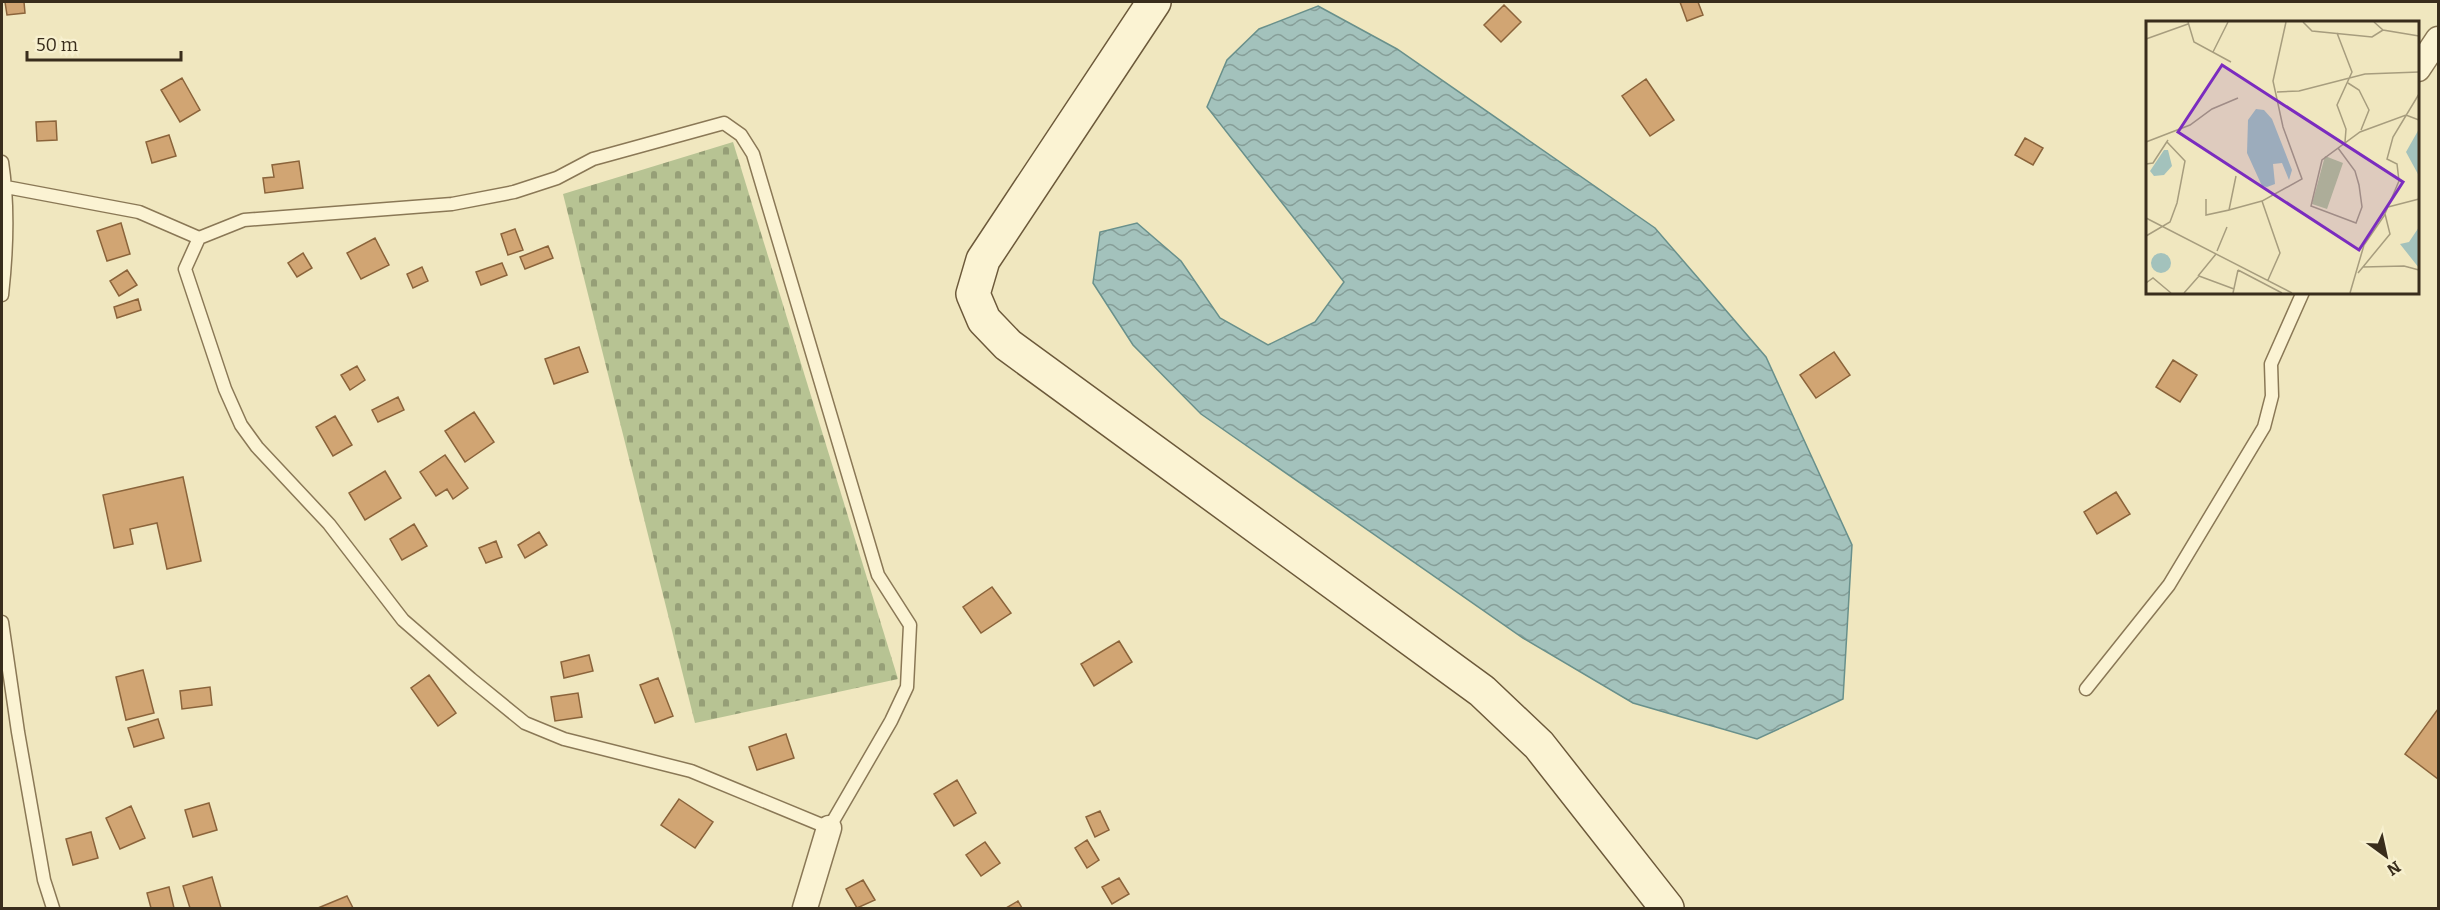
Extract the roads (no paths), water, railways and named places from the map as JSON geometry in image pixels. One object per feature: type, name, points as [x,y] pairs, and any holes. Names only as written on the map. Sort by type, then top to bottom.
[{"type":"street","points":[[1154,2],[983,260],[973,294],[984,320],[1008,345],[1482,691],[1539,745],[1667,909]]},
{"type":"street","points":[[2419,68],[2439,39]]},
{"type":"street","points":[[805,909],[829,828]]},
{"type":"lane","points":[[724,123],[741,135],[753,154],[878,575],[910,625],[907,687],[891,721],[829,828],[691,771],[564,739],[525,723],[403,620],[329,524],[256,447],[242,425],[225,389],[184,269],[199,238],[244,220],[452,204],[514,192],[557,178],[593,159],[724,123]]},
{"type":"lane","points":[[2,162],[6,187],[6,260],[2,294]]},
{"type":"lane","points":[[6,187],[139,212],[199,238]]},
{"type":"lane","points":[[2086,689],[2169,585],[2264,427],[2272,396],[2271,364],[2301,294]]},
{"type":"lane","points":[[2,622],[42,869],[53,909]]},
{"type":"water","points":[[1318,6],[1397,49],[1655,228],[1766,357],[1852,545],[1843,699],[1757,739],[1633,703],[1523,638],[1201,414],[1133,345],[1093,283],[1100,232],[1137,223],[1181,261],[1220,318],[1268,345],[1315,322],[1344,282],[1207,107],[1227,60],[1259,29]]}]
